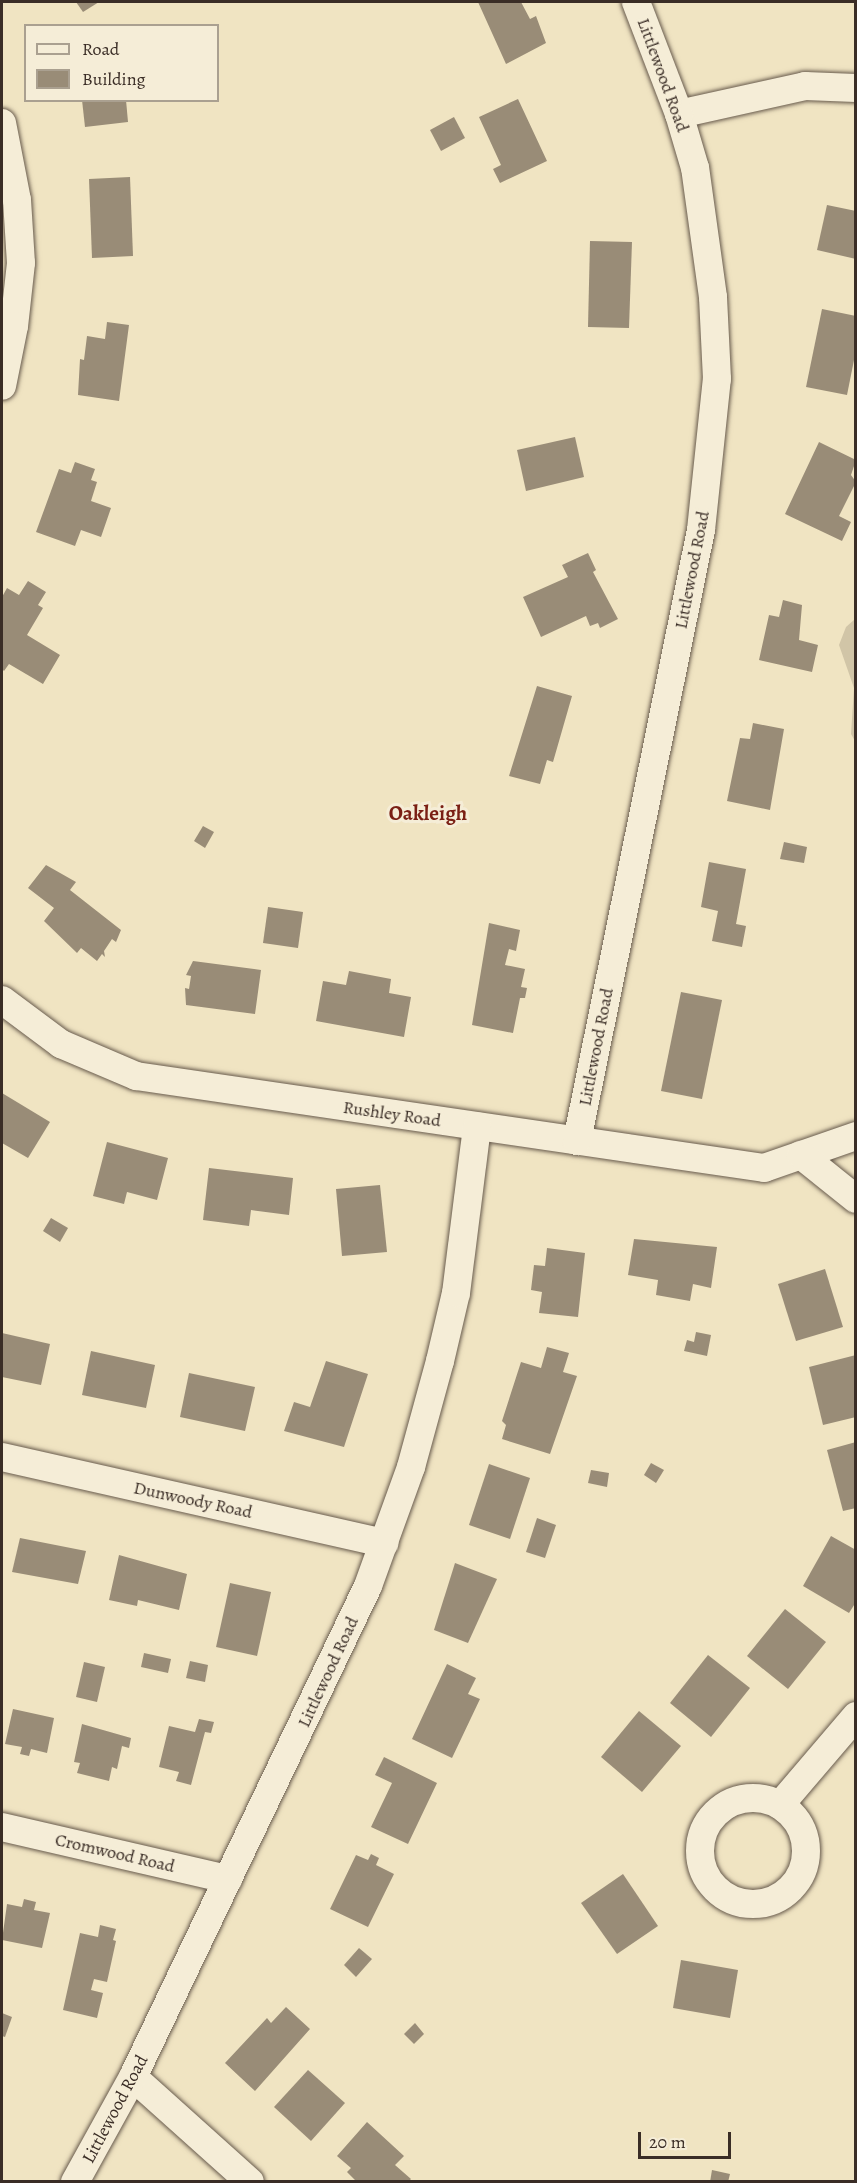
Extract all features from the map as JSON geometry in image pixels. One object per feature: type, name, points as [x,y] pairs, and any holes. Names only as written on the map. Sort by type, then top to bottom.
[{"type":"street","name":"Littlewood Road","points":[[577,1141],[701,530],[712,452],[717,379],[713,297],[694,168],[679,114],[636,2]]},
{"type":"street","points":[[679,114],[805,86],[855,88]]},
{"type":"street","points":[[2,123],[17,200],[21,263],[14,326],[2,386]]},
{"type":"street","name":"Rushley Road","points":[[2,1000],[61,1044],[136,1076],[764,1168],[855,1136]]},
{"type":"street","name":"Littlewood Road","points":[[75,2181],[133,2077],[363,1597],[384,1543],[411,1467],[456,1293],[477,1126]]},
{"type":"street","points":[[801,1155],[855,1199]]},
{"type":"street","name":"Dunwoody Road","points":[[2,1457],[384,1543]]},
{"type":"street","points":[[780,1805],[855,1716]]},
{"type":"street","name":"Cromwood Road","points":[[2,1827],[228,1879]]},
{"type":"street","points":[[133,2077],[250,2181]]},
{"type":"shaded area","points":[[855,619],[855,741],[851,734],[854,688],[839,645],[846,627]]},
{"type":"building","points":[[76,2],[99,2],[83,12]]},
{"type":"building","points":[[478,2],[521,2],[530,19],[536,16],[546,43],[506,64]]},
{"type":"building","points":[[518,99],[547,161],[500,183],[493,169],[501,165],[479,117]]},
{"type":"building","points":[[82,102],[126,102],[128,122],[85,127]]},
{"type":"building","points":[[454,117],[465,138],[441,151],[430,130]]},
{"type":"building","points":[[130,177],[133,256],[92,258],[89,179]]},
{"type":"building","points":[[827,205],[856,211],[856,259],[817,250]]},
{"type":"building","points":[[590,241],[632,242],[629,328],[588,327]]},
{"type":"building","points":[[822,309],[856,316],[856,350],[847,395],[806,387]]},
{"type":"building","points":[[107,322],[129,325],[119,401],[78,395],[80,359],[84,360],[87,336],[105,339]]},
{"type":"building","points":[[575,437],[584,477],[526,491],[517,450]]},
{"type":"building","points":[[819,442],[856,460],[851,475],[856,482],[839,516],[851,522],[842,541],[785,514]]},
{"type":"building","points":[[75,462],[95,469],[91,480],[97,482],[91,501],[111,508],[101,537],[81,530],[75,546],[36,532],[59,469],[71,473]]},
{"type":"building","points":[[588,553],[596,570],[593,572],[618,619],[600,628],[598,623],[590,626],[586,616],[541,637],[523,597],[568,577],[562,565]]},
{"type":"building","points":[[28,581],[46,592],[38,605],[43,608],[27,635],[60,655],[43,684],[9,664],[4,671],[2,669],[2,597],[7,588],[19,595]]},
{"type":"building","points":[[783,600],[802,605],[799,640],[818,645],[812,672],[759,660],[769,615],[779,617]]},
{"type":"building","points":[[537,686],[572,696],[553,762],[547,760],[540,784],[509,776]]},
{"type":"building","points":[[753,723],[784,729],[770,810],[727,801],[740,738],[750,739]]},
{"type":"building","points":[[203,826],[214,832],[205,848],[194,841]]},
{"type":"building","points":[[784,842],[807,847],[804,863],[780,859]]},
{"type":"building","points":[[709,862],[746,869],[736,924],[746,926],[742,947],[712,941],[718,911],[701,907]]},
{"type":"building","points":[[46,865],[76,882],[70,890],[121,930],[116,942],[112,939],[104,951],[105,957],[102,954],[97,961],[81,948],[77,953],[44,921],[54,908],[28,888]]},
{"type":"building","points":[[268,907],[303,912],[298,948],[263,943]]},
{"type":"building","points":[[489,923],[520,930],[516,951],[509,949],[505,965],[525,969],[521,987],[527,988],[525,998],[520,998],[513,1033],[472,1025]]},
{"type":"building","points":[[193,961],[261,970],[255,1014],[186,1005],[185,988],[189,989],[191,976],[186,975]]},
{"type":"building","points":[[349,971],[391,979],[389,993],[411,997],[404,1037],[316,1021],[323,981],[346,985]]},
{"type":"building","points":[[681,992],[722,1000],[702,1099],[661,1091]]},
{"type":"building","points":[[2,1093],[50,1122],[28,1158],[2,1143]]},
{"type":"building","points":[[107,1142],[168,1158],[157,1200],[127,1192],[124,1204],[93,1196]]},
{"type":"building","points":[[209,1168],[293,1178],[289,1215],[251,1210],[249,1226],[203,1220]]},
{"type":"building","points":[[380,1185],[387,1252],[342,1256],[336,1189]]},
{"type":"building","points":[[51,1218],[68,1228],[60,1242],[43,1231]]},
{"type":"building","points":[[634,1239],[717,1247],[711,1288],[693,1284],[690,1301],[656,1295],[658,1280],[628,1275]]},
{"type":"building","points":[[547,1248],[585,1253],[578,1317],[539,1313],[542,1292],[531,1290],[534,1265],[545,1266]]},
{"type":"building","points":[[825,1269],[843,1327],[796,1341],[778,1284]]},
{"type":"building","points":[[696,1332],[711,1335],[707,1356],[684,1351],[687,1340],[694,1342]]},
{"type":"building","points":[[2,1333],[50,1344],[41,1385],[2,1377]]},
{"type":"building","points":[[547,1347],[569,1353],[563,1372],[577,1376],[550,1454],[502,1439],[506,1425],[502,1421],[521,1362],[541,1368]]},
{"type":"building","points":[[91,1351],[155,1365],[146,1408],[82,1395]]},
{"type":"building","points":[[856,1355],[856,1417],[823,1425],[809,1367]]},
{"type":"building","points":[[326,1361],[368,1374],[344,1447],[284,1431],[294,1402],[310,1407]]},
{"type":"building","points":[[189,1373],[255,1387],[245,1431],[180,1417]]},
{"type":"building","points":[[856,1442],[856,1508],[843,1511],[827,1450]]},
{"type":"building","points":[[651,1463],[664,1470],[656,1483],[644,1475]]},
{"type":"building","points":[[489,1464],[530,1478],[510,1539],[469,1525]]},
{"type":"building","points":[[591,1470],[609,1473],[607,1487],[588,1483]]},
{"type":"building","points":[[537,1518],[556,1525],[545,1558],[526,1552]]},
{"type":"building","points":[[831,1536],[856,1550],[856,1602],[849,1613],[803,1586]]},
{"type":"building","points":[[20,1538],[86,1551],[78,1584],[12,1572]]},
{"type":"building","points":[[119,1555],[187,1574],[179,1610],[138,1600],[137,1606],[109,1600]]},
{"type":"building","points":[[455,1563],[497,1579],[468,1643],[434,1630]]},
{"type":"building","points":[[230,1583],[271,1592],[257,1656],[216,1647]]},
{"type":"building","points":[[785,1609],[826,1642],[788,1689],[747,1656]]},
{"type":"building","points":[[144,1653],[171,1659],[168,1673],[141,1667]]},
{"type":"building","points":[[708,1655],[750,1688],[711,1737],[670,1703]]},
{"type":"building","points":[[190,1661],[208,1665],[205,1682],[186,1678]]},
{"type":"building","points":[[84,1662],[105,1667],[97,1702],[76,1697]]},
{"type":"building","points":[[447,1664],[476,1678],[468,1694],[480,1699],[452,1758],[412,1739]]},
{"type":"building","points":[[13,1709],[54,1718],[47,1753],[31,1749],[29,1756],[20,1754],[22,1747],[5,1744]]},
{"type":"building","points":[[639,1711],[681,1746],[642,1792],[601,1757]]},
{"type":"building","points":[[199,1719],[214,1722],[211,1733],[205,1732],[191,1785],[176,1781],[179,1772],[159,1767],[169,1726],[195,1732]]},
{"type":"building","points":[[82,1724],[131,1738],[129,1748],[122,1746],[117,1769],[112,1767],[109,1781],[77,1773],[80,1763],[74,1762]]},
{"type":"building","points":[[384,1757],[437,1783],[408,1844],[371,1827],[392,1783],[375,1775]]},
{"type":"building","points":[[371,1854],[379,1858],[376,1865],[394,1874],[368,1927],[330,1909],[356,1855],[368,1860]]},
{"type":"building","points":[[623,1874],[658,1926],[617,1954],[581,1903]]},
{"type":"building","points":[[24,1899],[36,1902],[34,1910],[50,1913],[42,1948],[2,1940],[7,1904],[22,1907]]},
{"type":"building","points":[[100,1925],[116,1929],[113,1940],[116,1941],[107,1982],[94,1979],[91,1990],[103,1993],[97,2018],[63,2010],[80,1933],[98,1937]]},
{"type":"building","points":[[359,1948],[372,1959],[356,1977],[344,1965]]},
{"type":"building","points":[[681,1960],[738,1970],[730,2018],[673,2008]]},
{"type":"building","points":[[286,2007],[310,2029],[255,2091],[225,2063],[267,2018],[271,2023]]},
{"type":"building","points":[[2,2013],[12,2017],[5,2037],[2,2036]]},
{"type":"building","points":[[415,2023],[424,2034],[414,2044],[404,2034]]},
{"type":"building","points":[[308,2070],[345,2103],[311,2141],[274,2107]]},
{"type":"building","points":[[367,2122],[404,2156],[395,2165],[411,2179],[408,2182],[357,2182],[347,2172],[351,2168],[337,2156]]},
{"type":"building","points":[[712,2170],[730,2174],[728,2182],[710,2182]]},
{"type":"district","name":"Oakleigh","points":[[428,813]]}]
